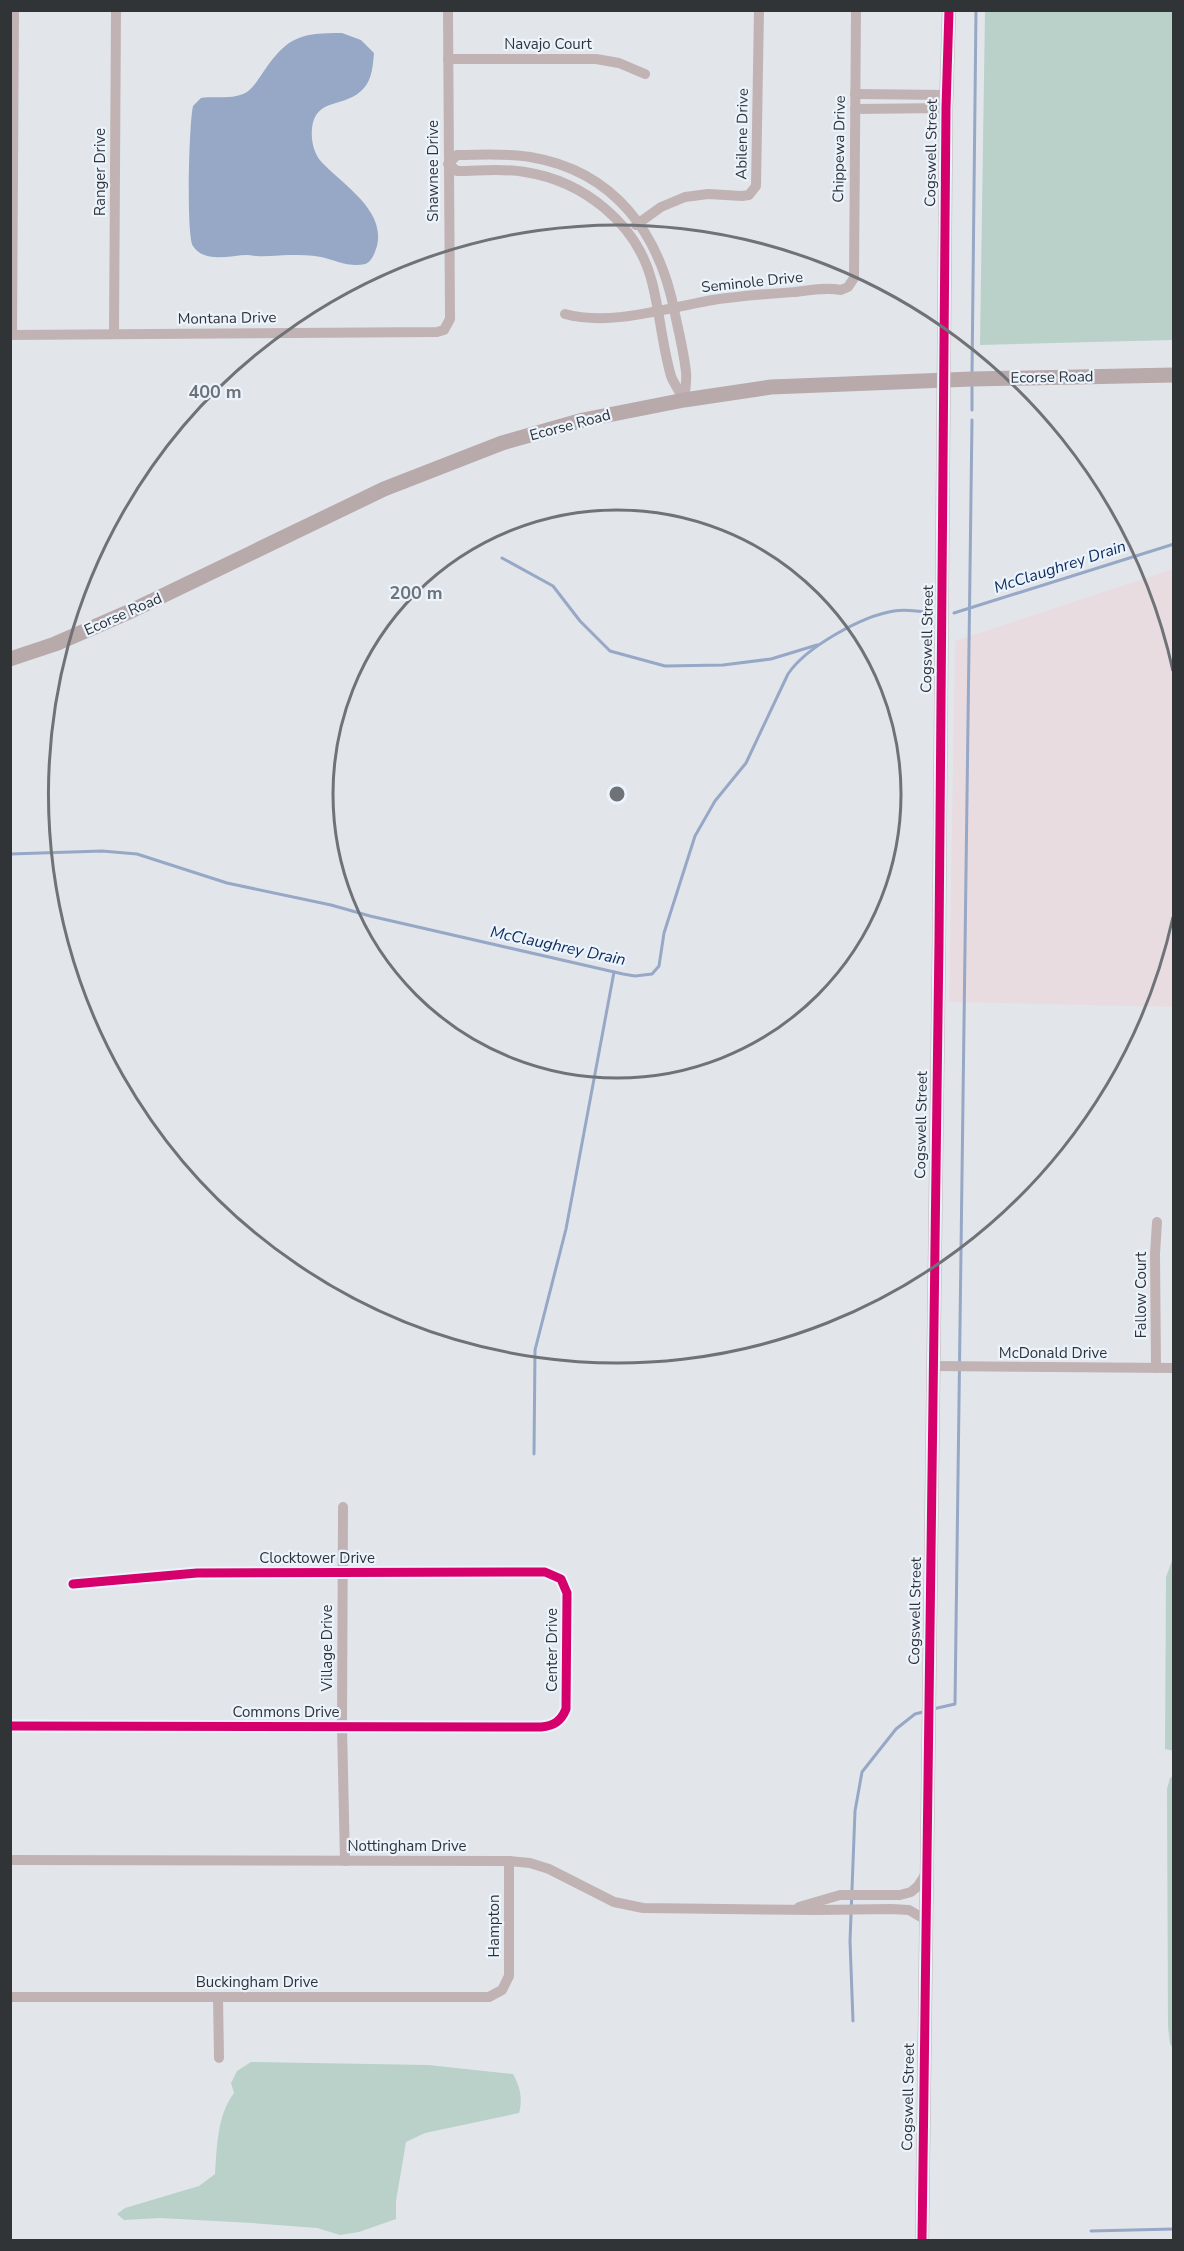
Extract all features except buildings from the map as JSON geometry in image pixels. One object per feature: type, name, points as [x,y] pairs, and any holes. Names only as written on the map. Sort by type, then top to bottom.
[{"type":"main road","name":"Ecorse Road","points":[[10,659],[55,644],[131,611],[384,489],[475,453],[583,420],[684,400],[771,387],[944,380],[1173,375]]},
{"type":"street","points":[[11,334],[14,10]]},
{"type":"street","name":"Ranger Drive","points":[[114,334],[116,10]]},
{"type":"street","name":"Shawnee Drive","points":[[444,330],[450,319],[447,10]]},
{"type":"street","name":"Abilene Drive","points":[[628,232],[661,207],[685,197],[708,194],[742,196],[753,191],[756,186],[759,10]]},
{"type":"street","name":"Chippewa Drive","points":[[848,286],[854,278],[856,10]]},
{"type":"street","name":"Cogswell Street","points":[[922,2241],[946,102],[949,10]]},
{"type":"street","name":"Navajo Court","points":[[448,59],[596,59],[619,63],[645,74]]},
{"type":"street","points":[[855,94],[946,102]]},
{"type":"street","points":[[855,109],[946,102]]},
{"type":"street","points":[[457,155],[512,155],[540,159],[580,173],[624,204],[639,223],[662,264],[674,308],[686,374],[684,400],[672,377],[650,273],[628,232],[587,194],[556,179],[523,171],[457,171],[448,164],[457,155]]},
{"type":"street","name":"Seminole Drive","points":[[565,314],[598,319],[769,293],[841,290],[848,286]]},
{"type":"street","name":"Montana Drive","points":[[11,334],[437,332],[444,330]]},
{"type":"street","name":"Fallow Court","points":[[1156,1368],[1157,1222]]},
{"type":"street","name":"McDonald Drive","points":[[933,1366],[1173,1368]]},
{"type":"street","name":"Village Drive","points":[[343,1507],[342,1727],[345,1861]]},
{"type":"street","name":"Clocktower Drive","points":[[73,1584],[197,1573],[540,1572],[561,1579]]},
{"type":"street","name":"Center Drive","points":[[560,1720],[567,1705],[567,1593],[561,1579]]},
{"type":"street","name":"Commons Drive","points":[[10,1725],[541,1726],[554,1724],[560,1720]]},
{"type":"street","name":"Nottingham Drive","points":[[10,1860],[509,1861],[530,1863],[549,1869],[614,1902],[630,1906],[655,1909],[891,1908],[909,1910],[926,1920]]},
{"type":"street","name":"Hampton","points":[[502,1990],[507,1984],[509,1971],[509,1861]]},
{"type":"street","name":"Nottingham Drive","points":[[793,1909],[840,1895],[900,1895],[911,1892],[927,1872]]},
{"type":"street","name":"Buckingham Drive","points":[[10,1997],[481,1997],[496,1995],[502,1990]]},
{"type":"street","points":[[218,1997],[219,2058]]},
{"type":"shaded area","points":[[1173,569],[1173,1007],[949,1002],[955,641]]},
{"type":"green space","points":[[985,11],[1173,11],[1173,340],[980,345]]},
{"type":"green space","points":[[1173,1558],[1174,1751],[1165,1749],[1166,1577]]},
{"type":"green space","points":[[1173,1776],[1173,2048],[1170,2044],[1168,2027],[1167,1789],[1170,1778]]},
{"type":"green space","points":[[251,2062],[428,2065],[513,2074],[521,2102],[519,2113],[425,2133],[406,2142],[396,2201],[396,2219],[359,2232],[340,2235],[317,2228],[252,2223],[160,2218],[124,2220],[117,2214],[125,2208],[199,2186],[215,2174],[221,2121],[234,2093],[231,2083],[237,2071]]},
{"type":"water","points":[[342,33],[361,40],[374,53],[373,67],[367,84],[357,94],[319,111],[312,128],[312,140],[319,159],[359,197],[375,220],[378,232],[377,246],[371,259],[365,264],[354,265],[309,255],[211,257],[198,252],[193,246],[189,222],[189,155],[193,106],[201,98],[230,97],[247,92],[281,50],[297,39],[316,34]]},
{"type":"waterway","points":[[972,375],[976,10]]},
{"type":"waterway","points":[[972,384],[972,410]]},
{"type":"waterway","points":[[933,1709],[955,1704],[972,420]]},
{"type":"waterway","name":"McClaughrey Drain","points":[[954,613],[1174,544]]},
{"type":"waterway","points":[[502,558],[553,586],[580,621],[610,651],[665,666],[723,665],[771,659],[817,645]]},
{"type":"waterway","name":"McClaughrey Drain","points":[[10,854],[102,851],[137,854],[227,883],[331,905],[623,974],[635,976],[652,974],[659,966],[664,933],[695,836],[715,801],[746,763],[788,674],[808,653],[836,634],[866,619],[899,610],[931,613]]},
{"type":"waterway","points":[[534,1454],[535,1350],[566,1229],[614,972]]},
{"type":"waterway","points":[[853,2021],[850,1941],[855,1811],[862,1772],[896,1729],[915,1714],[923,1712]]},
{"type":"waterway","points":[[1091,2231],[1174,2229]]},
{"type":"cycle path","points":[[922,2240],[939,941],[946,108],[949,10]]},
{"type":"cycle path","points":[[10,1726],[541,1727],[557,1722],[566,1709],[567,1593],[561,1579],[545,1572],[197,1573],[73,1584]]}]
